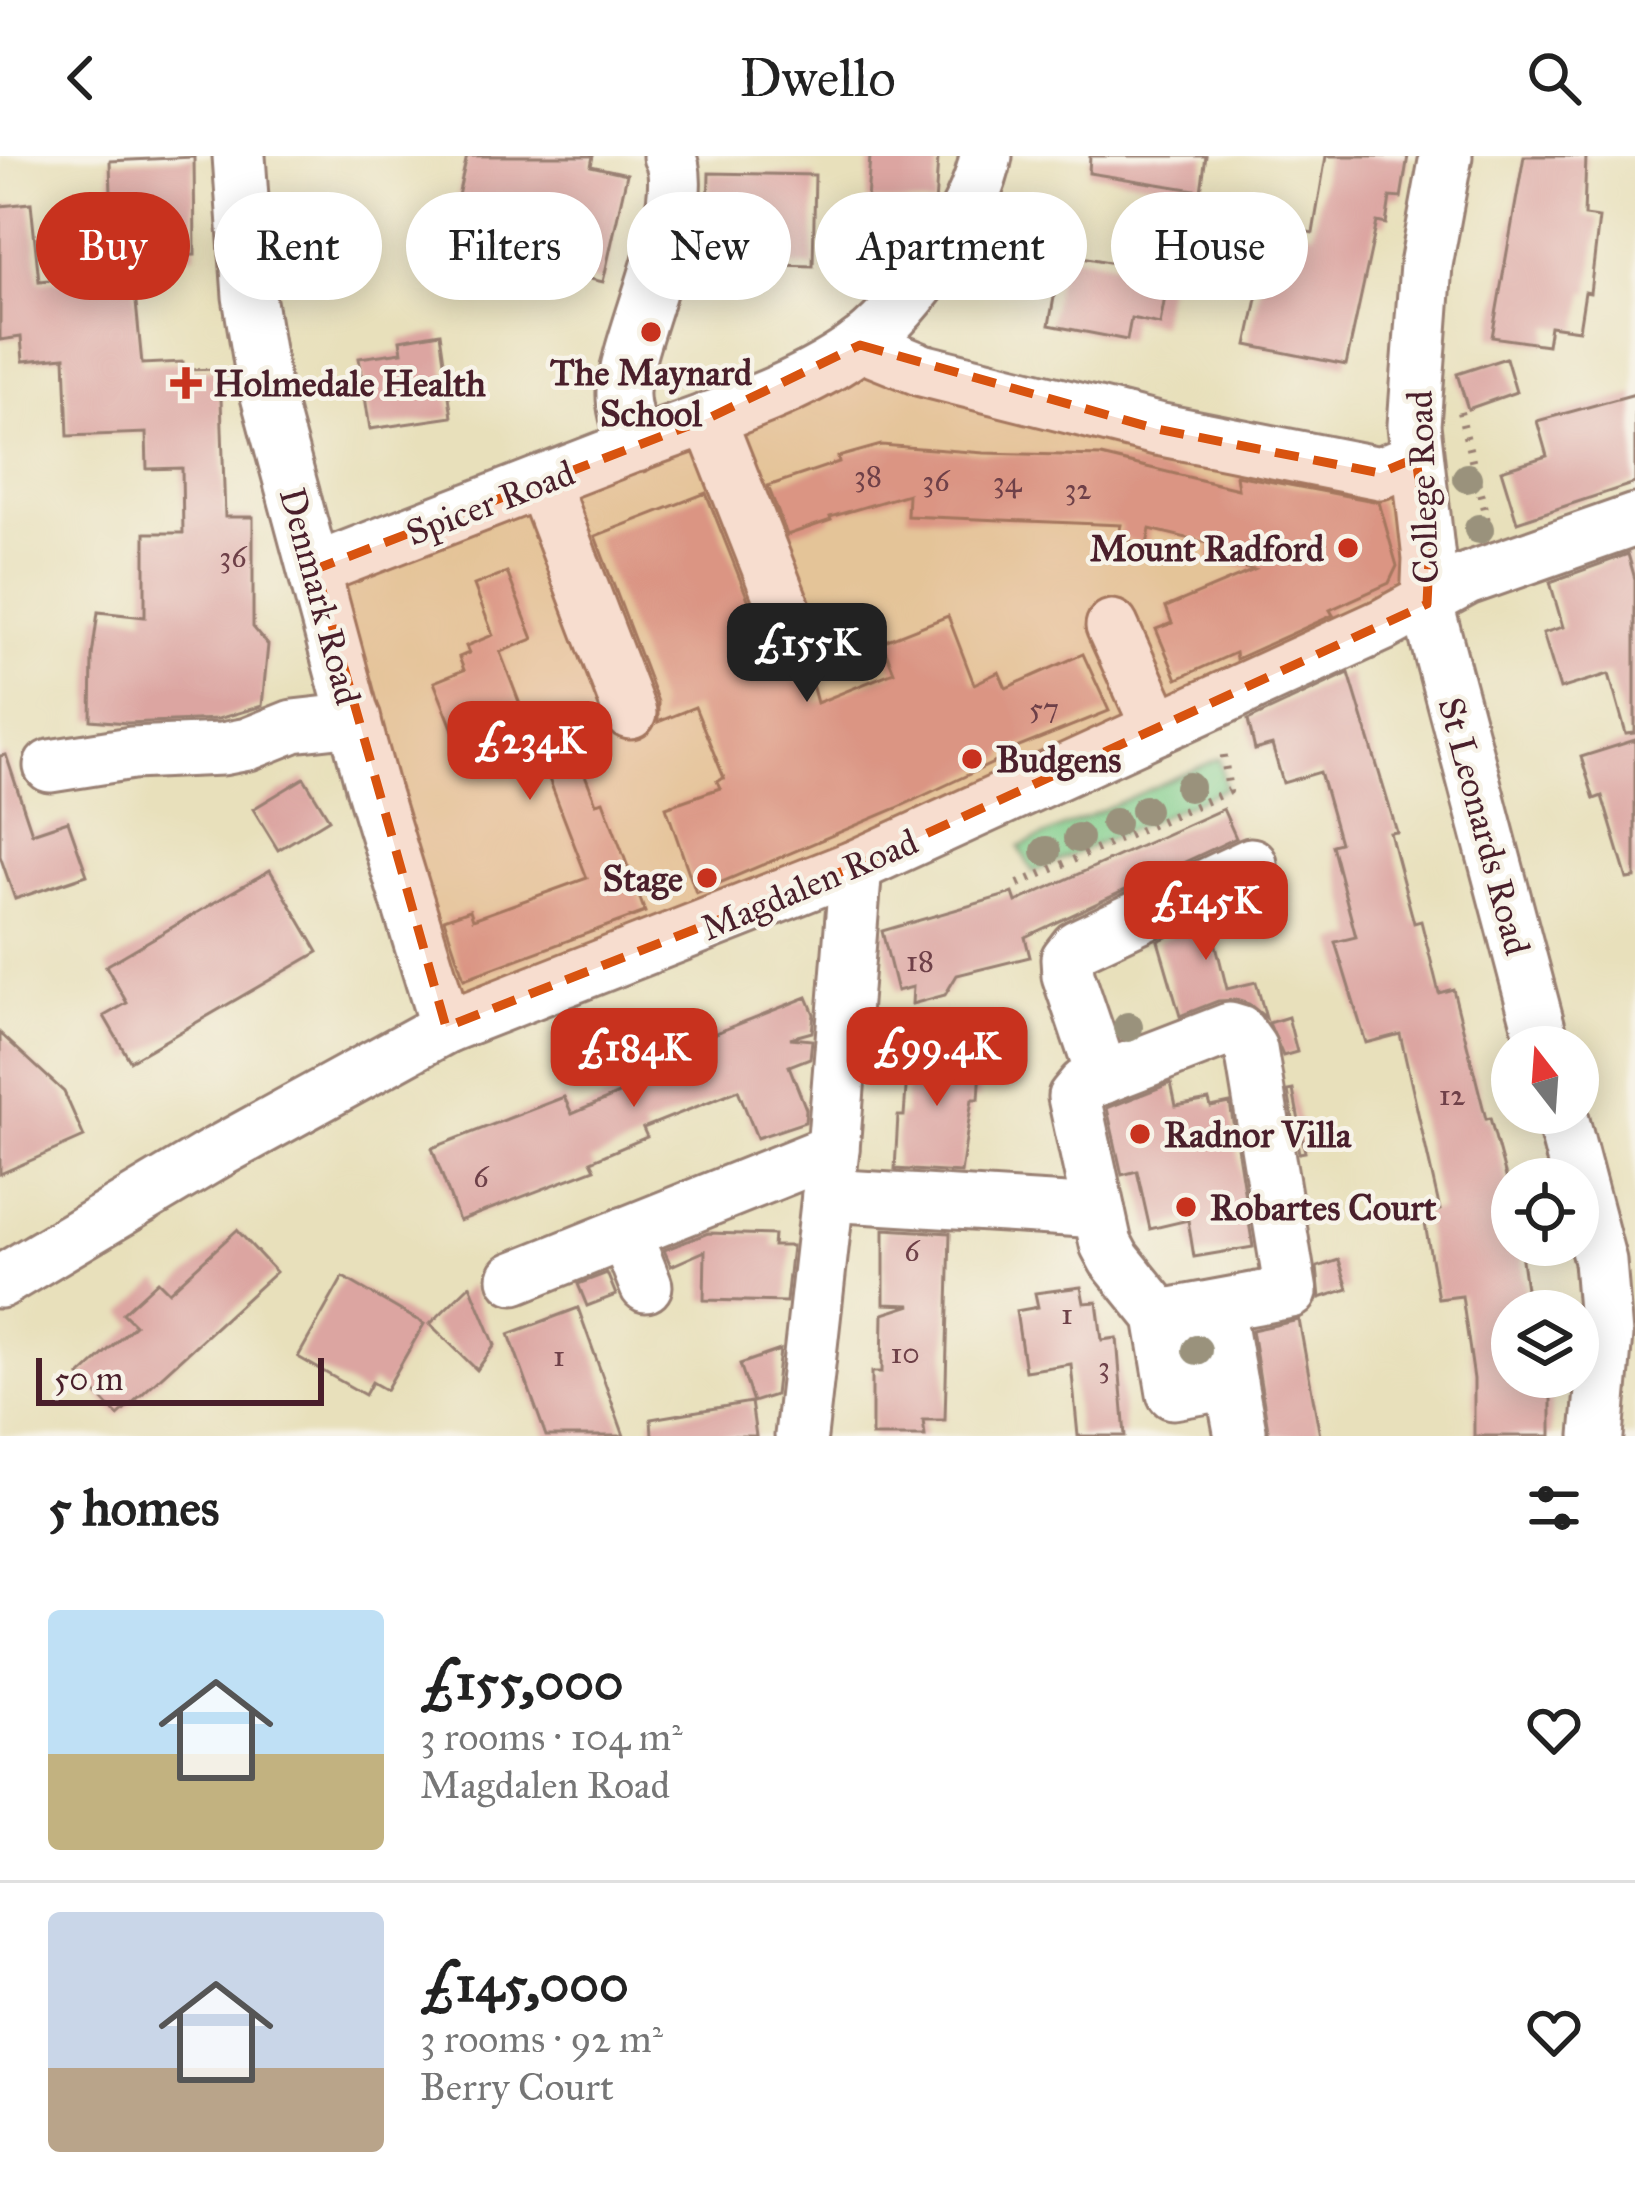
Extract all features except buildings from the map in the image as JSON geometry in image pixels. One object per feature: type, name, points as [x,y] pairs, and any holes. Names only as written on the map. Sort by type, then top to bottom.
[{"type":"street","name":"Denmark Road","points":[[239,156],[249,296],[263,381],[355,719],[446,1027]]},
{"type":"street","points":[[636,446],[622,396],[630,348],[653,285],[675,186],[670,156]]},
{"type":"street","name":"Spicer Road","points":[[316,569],[709,418],[804,378],[860,345],[897,314],[920,284],[981,182],[986,156]]},
{"type":"street","name":"College Road","points":[[1427,604],[1429,559],[1415,413],[1426,265],[1446,156]]},
{"type":"street","points":[[860,345],[922,370],[1157,429],[1380,473],[1416,458]]},
{"type":"street","points":[[709,418],[800,649]]},
{"type":"street","points":[[542,482],[630,713]]},
{"type":"street","name":"Magdalen Road","points":[[0,1282],[218,1152],[446,1027],[856,866],[1427,604],[1467,579],[1635,520]]},
{"type":"street","name":"St Leonards Road","points":[[1427,604],[1538,1026]]},
{"type":"street","points":[[1112,626],[1158,728]]},
{"type":"street","points":[[50,766],[132,753],[248,744],[293,726],[355,719]]},
{"type":"street","points":[[1114,1073],[1068,975],[1067,958],[1076,946],[1251,864]]},
{"type":"street","points":[[801,1436],[856,866]]},
{"type":"street","points":[[1160,1316],[1291,1292],[1246,1039],[1239,1032],[1218,1031],[1078,1089],[1074,1104],[1109,1252],[1160,1316],[1173,1394],[1235,1407],[1218,1307]]},
{"type":"street","points":[[1567,1134],[1600,1261],[1606,1335],[1597,1436]]},
{"type":"street","points":[[514,1278],[625,1233],[830,1172],[1099,1212]]},
{"type":"street","points":[[625,1233],[646,1286]]},
{"type":"path","points":[[1458,403],[1488,522],[1487,538]]},
{"type":"path","points":[[1018,884],[1229,791],[1223,749]]},
{"type":"highlighted area","points":[[860,345],[1157,429],[1380,473],[1416,458],[1429,559],[1427,604],[856,866],[446,1027],[316,569],[709,418]]},
{"type":"green space","points":[[1220,758],[1225,788],[1033,872],[1019,847]]},
{"type":"place","name":"The Maynard School","points":[[651,332]]},
{"type":"place","name":"Holmedale Health","points":[[186,383]]},
{"type":"place","name":"Mount Radford","points":[[1348,548]]},
{"type":"place","name":"Budgens","points":[[972,759]]},
{"type":"place","name":"Stage","points":[[707,878]]},
{"type":"place","name":"Radnor Villa","points":[[1140,1134]]},
{"type":"place","name":"Robartes Court","points":[[1186,1207]]}]
